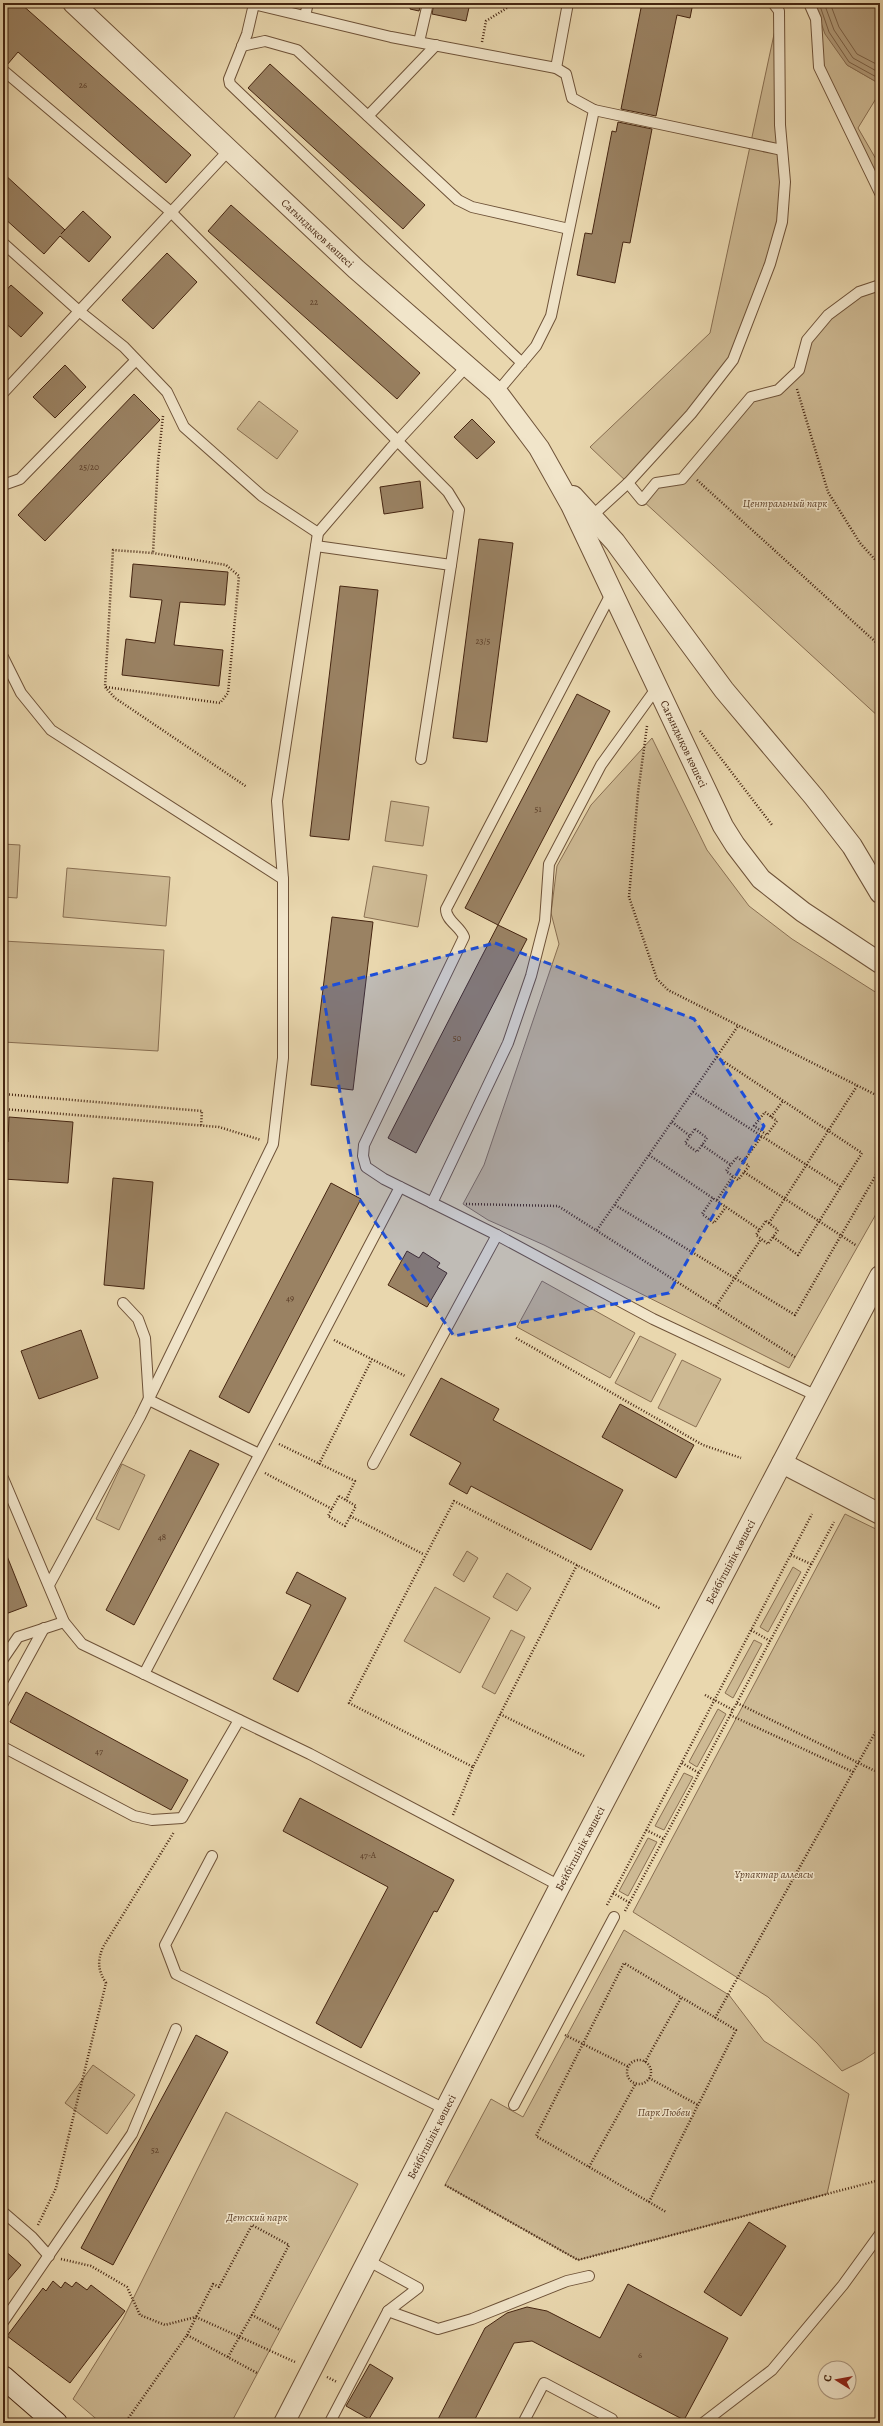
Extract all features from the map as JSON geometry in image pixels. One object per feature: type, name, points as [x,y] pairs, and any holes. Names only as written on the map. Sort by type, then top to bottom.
[{"type":"main road","points":[[3,2377],[56,2423]]},
{"type":"street","name":"Сағындықов көшесі","points":[[73,3],[356,269],[497,392],[539,448],[571,506],[658,686],[723,826],[735,845],[757,873],[803,912],[880,963]]},
{"type":"street","name":"Сағындықов көшесі","points":[[552,472],[615,542],[724,690],[814,797],[852,846],[880,893]]},
{"type":"street","name":"Бейбітшілік көшесі","points":[[284,2423],[444,2109],[880,1276]]},
{"type":"street","points":[[782,1463],[880,1514]]},
{"type":"lane","points":[[305,16],[308,3]]},
{"type":"lane","points":[[419,42],[428,3]]},
{"type":"lane","points":[[556,68],[568,3]]},
{"type":"lane","points":[[592,516],[628,483],[692,414],[733,360],[770,264],[782,222],[785,182],[780,125],[779,11],[773,3]]},
{"type":"lane","points":[[809,3],[816,19],[819,67],[880,193]]},
{"type":"lane","points":[[522,362],[230,84],[228,79],[242,46],[254,4],[419,42],[556,68],[566,74],[572,98],[594,110],[782,150]]},
{"type":"lane","points":[[242,46],[265,41],[297,50],[458,200],[472,207],[569,229]]},
{"type":"lane","points":[[368,116],[436,45]]},
{"type":"lane","points":[[4,72],[171,212],[448,492],[459,510],[421,759]]},
{"type":"lane","points":[[504,384],[536,346],[551,316],[594,110]]},
{"type":"lane","points":[[4,391],[229,150]]},
{"type":"lane","points":[[3,243],[79,311],[124,347],[167,392],[184,427],[262,496],[318,533]]},
{"type":"lane","points":[[628,483],[642,500],[656,483],[682,479],[751,397],[778,390],[799,370],[807,340],[828,315],[859,292],[880,285]]},
{"type":"lane","points":[[3,485],[20,479],[136,360]]},
{"type":"lane","points":[[49,1585],[149,1400],[273,1144],[283,1058],[283,879],[277,801],[318,533],[398,441],[467,366]]},
{"type":"lane","points":[[316,546],[451,565]]},
{"type":"lane","points":[[612,592],[446,909],[449,919],[461,929],[464,937],[364,1145],[362,1156],[366,1166],[400,1187],[497,1235],[653,1319],[817,1396]]},
{"type":"lane","points":[[3,657],[21,692],[51,730],[283,879]]},
{"type":"lane","points":[[432,1203],[508,1043],[532,976],[545,921],[549,864],[601,765],[658,686]]},
{"type":"lane","points":[[144,1674],[400,1187]]},
{"type":"lane","points":[[373,1464],[497,1235]]},
{"type":"lane","points":[[123,1303],[138,1319],[145,1338],[149,1400]]},
{"type":"lane","points":[[149,1400],[259,1454]]},
{"type":"lane","points":[[3,1478],[64,1622],[82,1644],[310,1754],[560,1886]]},
{"type":"lane","points":[[3,1659],[18,1637],[64,1622]]},
{"type":"lane","points":[[3,1703],[44,1628]]},
{"type":"lane","points":[[3,1747],[134,1816],[152,1820],[182,1818],[239,1720]]},
{"type":"lane","points":[[212,1856],[165,1945],[176,1974],[444,2109]]},
{"type":"lane","points":[[514,2105],[554,2029],[619,1916]]},
{"type":"lane","points":[[3,2322],[132,2134],[176,2029]]},
{"type":"lane","points":[[3,2212],[32,2237],[49,2256]]},
{"type":"lane","points":[[703,2423],[772,2370],[843,2285],[879,2238]]},
{"type":"lane","points":[[332,2423],[330,2422],[388,2311],[418,2288],[366,2260]]},
{"type":"lane","points":[[388,2311],[438,2329],[472,2319],[567,2281],[589,2276]]},
{"type":"lane","points":[[523,2423],[544,2383],[614,2422]]},
{"type":"path","points":[[480,53],[486,21],[516,3]]},
{"type":"path","points":[[793,376],[828,492],[860,543],[880,565]]},
{"type":"path","points":[[153,552],[158,462],[164,412],[172,401]]},
{"type":"path","points":[[687,472],[880,646]]},
{"type":"path","points":[[105,687],[220,703],[228,693],[239,576],[226,564],[153,552],[113,550],[105,687],[115,698],[247,787]]},
{"type":"path","points":[[647,726],[638,793],[630,897],[657,979],[668,990],[880,1097]]},
{"type":"path","points":[[696,726],[772,825]]},
{"type":"path","points":[[597,1230],[738,1026]]},
{"type":"path","points":[[717,1057],[862,1153],[798,1255],[773,1237]]},
{"type":"path","points":[[769,1223],[857,1086]]},
{"type":"path","points":[[693,1092],[841,1187]]},
{"type":"path","points":[[3,1094],[202,1111],[201,1126]]},
{"type":"path","points":[[771,1117],[783,1101]]},
{"type":"path","points":[[3,1108],[219,1127],[273,1144]]},
{"type":"path","points":[[765,1112],[771,1117],[777,1121],[767,1135],[754,1126],[765,1112]]},
{"type":"path","points":[[672,1122],[690,1136]]},
{"type":"path","points":[[695,1129],[707,1138],[702,1145],[697,1152],[685,1143],[695,1129]]},
{"type":"path","points":[[743,1162],[762,1136]]},
{"type":"path","points":[[702,1145],[731,1165]]},
{"type":"path","points":[[649,1155],[760,1230]]},
{"type":"path","points":[[737,1157],[749,1166],[738,1180],[726,1171],[731,1165],[737,1157]]},
{"type":"path","points":[[615,1205],[795,1315],[880,1168]]},
{"type":"path","points":[[744,1172],[857,1246]]},
{"type":"path","points":[[717,1200],[733,1176]]},
{"type":"path","points":[[713,1198],[702,1214],[714,1223],[726,1207]]},
{"type":"path","points":[[463,1204],[558,1206],[795,1357]]},
{"type":"path","points":[[766,1221],[778,1230],[768,1244],[756,1235],[760,1230],[766,1221]]},
{"type":"path","points":[[716,1306],[761,1239]]},
{"type":"path","points":[[323,1334],[418,1382]]},
{"type":"path","points":[[516,1338],[703,1445],[731,1456],[741,1458]]},
{"type":"path","points":[[319,1464],[372,1359]]},
{"type":"path","points":[[268,1438],[354,1482],[346,1500]]},
{"type":"path","points":[[253,1467],[332,1509]]},
{"type":"path","points":[[339,1496],[346,1500],[356,1506],[345,1526],[328,1516],[339,1496]]},
{"type":"path","points":[[472,1767],[349,1703],[454,1501],[661,1609]]},
{"type":"path","points":[[604,1911],[812,1514]]},
{"type":"path","points":[[350,1516],[423,1554]]},
{"type":"path","points":[[619,1916],[630,1903],[834,1522]]},
{"type":"path","points":[[791,1555],[811,1564]]},
{"type":"path","points":[[448,1827],[472,1767],[577,1565]]},
{"type":"path","points":[[752,1630],[770,1641]]},
{"type":"path","points":[[705,1695],[733,1710]]},
{"type":"path","points":[[737,1703],[875,1771],[880,1780]]},
{"type":"path","points":[[500,1714],[584,1756]]},
{"type":"path","points":[[730,1715],[853,1772]]},
{"type":"path","points":[[715,2018],[880,1724]]},
{"type":"path","points":[[682,1763],[699,1773]]},
{"type":"path","points":[[32,2237],[56,2188],[106,1983],[100,1973],[98,1959],[103,1947],[182,1818]]},
{"type":"path","points":[[646,1830],[664,1839]]},
{"type":"path","points":[[613,1893],[630,1903]]},
{"type":"path","points":[[649,2202],[736,2030],[624,1964],[536,2136],[666,2212]]},
{"type":"path","points":[[645,2062],[681,1998]]},
{"type":"path","points":[[554,2029],[629,2067]]},
{"type":"path","points":[[638,2060],[645,2062],[651,2071],[649,2078],[643,2083],[636,2083],[629,2078],[629,2067],[638,2060]]},
{"type":"path","points":[[649,2078],[698,2105]]},
{"type":"path","points":[[589,2167],[636,2083]]},
{"type":"path","points":[[445,2185],[578,2260],[880,2180]]},
{"type":"path","points":[[125,2423],[187,2335],[213,2284],[219,2288],[252,2225],[289,2245],[228,2358]]},
{"type":"path","points":[[49,2256],[92,2266],[127,2287],[140,2315],[165,2326],[196,2317],[311,2369],[348,2388]]},
{"type":"path","points":[[252,2315],[280,2330]]},
{"type":"path","points":[[187,2335],[257,2373]]},
{"type":"highlighted area","points":[[495,943],[694,1019],[764,1126],[669,1293],[454,1336],[358,1197],[322,988]]},
{"type":"green space","points":[[814,3],[847,65],[880,84],[880,92],[858,128],[880,166],[880,193],[819,67]]},
{"type":"green space","points":[[779,11],[782,222],[733,360],[628,483],[590,447],[710,333]]},
{"type":"green space","name":"Центральный парк","points":[[880,285],[880,718],[642,500],[656,483],[682,479],[751,397],[778,390],[793,376],[807,340],[828,315]]},
{"type":"green space","points":[[259,401],[298,431],[277,459],[237,429]]},
{"type":"green space","points":[[652,738],[707,850],[749,906],[792,939],[880,995],[880,1207],[789,1368],[544,1245],[488,1220],[463,1204],[484,1165],[559,944],[551,913],[557,866],[591,805]]},
{"type":"green space","points":[[391,801],[429,807],[423,846],[385,841]]},
{"type":"green space","points":[[3,844],[20,845],[17,898],[3,897]]},
{"type":"green space","points":[[373,866],[427,875],[418,927],[364,917]]},
{"type":"green space","points":[[67,868],[170,877],[166,926],[63,917]]},
{"type":"green space","points":[[3,941],[164,950],[158,1051],[3,1042]]},
{"type":"green space","points":[[542,1281],[635,1333],[610,1378],[517,1327]]},
{"type":"green space","points":[[640,1336],[676,1354],[651,1402],[615,1383]]},
{"type":"green space","points":[[682,1360],[721,1379],[696,1427],[658,1408]]},
{"type":"green space","points":[[122,1464],[145,1475],[119,1530],[96,1519]]},
{"type":"green space","name":"Ұрпактар аллеясы","points":[[845,1514],[880,1531],[880,2049],[862,2061],[842,2071],[817,2043],[768,1997],[633,1912]]},
{"type":"green space","points":[[467,1551],[478,1558],[464,1582],[453,1575]]},
{"type":"green space","points":[[793,1567],[801,1572],[768,1632],[760,1627]]},
{"type":"green space","points":[[507,1573],[531,1588],[517,1611],[493,1597]]},
{"type":"green space","points":[[435,1587],[490,1618],[460,1673],[404,1641]]},
{"type":"green space","points":[[511,1630],[525,1637],[495,1694],[482,1687]]},
{"type":"green space","points":[[754,1640],[762,1644],[733,1698],[725,1693]]},
{"type":"green space","points":[[718,1709],[726,1714],[697,1767],[689,1762]]},
{"type":"green space","points":[[684,1773],[693,1777],[664,1830],[655,1826]]},
{"type":"green space","points":[[648,1838],[657,1842],[628,1896],[619,1891]]},
{"type":"green space","name":"Парк Любви","points":[[624,1930],[729,1995],[764,2041],[849,2094],[827,2194],[578,2260],[445,2185],[491,2099],[523,2117]]},
{"type":"green space","points":[[93,2065],[135,2095],[107,2134],[65,2103]]},
{"type":"green space","name":"Детский парк","points":[[226,2112],[358,2184],[231,2423],[101,2423],[73,2399],[123,2319]]},
{"type":"water","points":[[814,3],[880,3],[880,84],[847,65],[825,34]]},
{"type":"building","points":[[3,3],[20,3],[191,155],[166,183],[18,52],[7,65],[3,65]]},
{"type":"building","points":[[411,3],[421,3],[419,11],[410,9]]},
{"type":"building","points":[[434,3],[470,3],[466,21],[432,14]]},
{"type":"building","points":[[642,3],[693,3],[690,18],[677,15],[656,116],[621,109]]},
{"type":"building","points":[[270,64],[425,205],[403,229],[248,88]]},
{"type":"building","points":[[618,122],[652,129],[630,243],[623,242],[615,283],[577,275],[585,233],[592,234],[612,131],[616,132]]},
{"type":"building","points":[[3,173],[65,230],[83,211],[111,237],[89,262],[60,236],[44,254],[3,217]]},
{"type":"building","points":[[231,205],[420,373],[397,399],[208,231]]},
{"type":"building","points":[[167,253],[197,282],[153,329],[122,300]]},
{"type":"building","points":[[11,285],[43,313],[21,337],[3,321],[3,294]]},
{"type":"building","points":[[65,365],[86,387],[55,418],[33,397]]},
{"type":"building","points":[[134,394],[160,420],[45,541],[18,515]]},
{"type":"building","points":[[472,419],[495,442],[477,459],[454,437]]},
{"type":"building","points":[[420,481],[423,508],[384,514],[380,487]]},
{"type":"building","points":[[479,539],[513,543],[487,742],[453,738]]},
{"type":"building","points":[[133,564],[228,572],[225,605],[180,602],[174,645],[223,650],[219,686],[122,675],[126,639],[155,643],[162,600],[130,597]]},
{"type":"building","points":[[340,586],[378,590],[349,840],[310,836]]},
{"type":"building","points":[[577,694],[610,711],[498,925],[465,908]]},
{"type":"building","points":[[332,917],[373,922],[353,1090],[311,1085]]},
{"type":"building","points":[[498,925],[527,939],[416,1153],[388,1138]]},
{"type":"building","points":[[9,1117],[73,1122],[68,1183],[3,1179],[3,1141],[8,1142]]},
{"type":"building","points":[[113,1178],[153,1182],[144,1289],[104,1285]]},
{"type":"building","points":[[331,1183],[361,1199],[249,1413],[219,1397]]},
{"type":"building","points":[[407,1251],[419,1258],[423,1252],[440,1263],[437,1267],[447,1273],[427,1307],[388,1285]]},
{"type":"building","points":[[81,1330],[98,1378],[39,1399],[21,1351]]},
{"type":"building","points":[[441,1378],[499,1409],[493,1420],[623,1490],[591,1550],[471,1486],[467,1494],[449,1484],[461,1463],[410,1435]]},
{"type":"building","points":[[620,1404],[694,1445],[676,1478],[602,1437]]},
{"type":"building","points":[[190,1450],[219,1464],[134,1625],[106,1610]]},
{"type":"building","points":[[3,1546],[27,1606],[3,1615]]},
{"type":"building","points":[[297,1572],[346,1598],[298,1692],[273,1679],[311,1605],[286,1593]]},
{"type":"building","points":[[26,1692],[188,1780],[171,1810],[10,1722]]},
{"type":"building","points":[[300,1798],[454,1880],[437,1912],[434,1911],[361,2048],[316,2023],[388,1887],[283,1831]]},
{"type":"building","points":[[196,2035],[228,2052],[113,2265],[81,2248]]},
{"type":"building","points":[[749,2222],[786,2246],[741,2316],[704,2292]]},
{"type":"building","points":[[3,2249],[21,2265],[3,2286]]},
{"type":"building","points":[[53,2281],[61,2288],[65,2282],[72,2287],[76,2282],[87,2290],[91,2285],[125,2311],[70,2383],[7,2336],[43,2288],[46,2291]]},
{"type":"building","points":[[628,2284],[728,2338],[684,2420],[532,2341],[514,2343],[473,2423],[436,2423],[485,2328],[507,2313],[527,2307],[547,2311],[600,2338]]},
{"type":"building","points":[[370,2364],[393,2378],[369,2419],[346,2406]]}]
